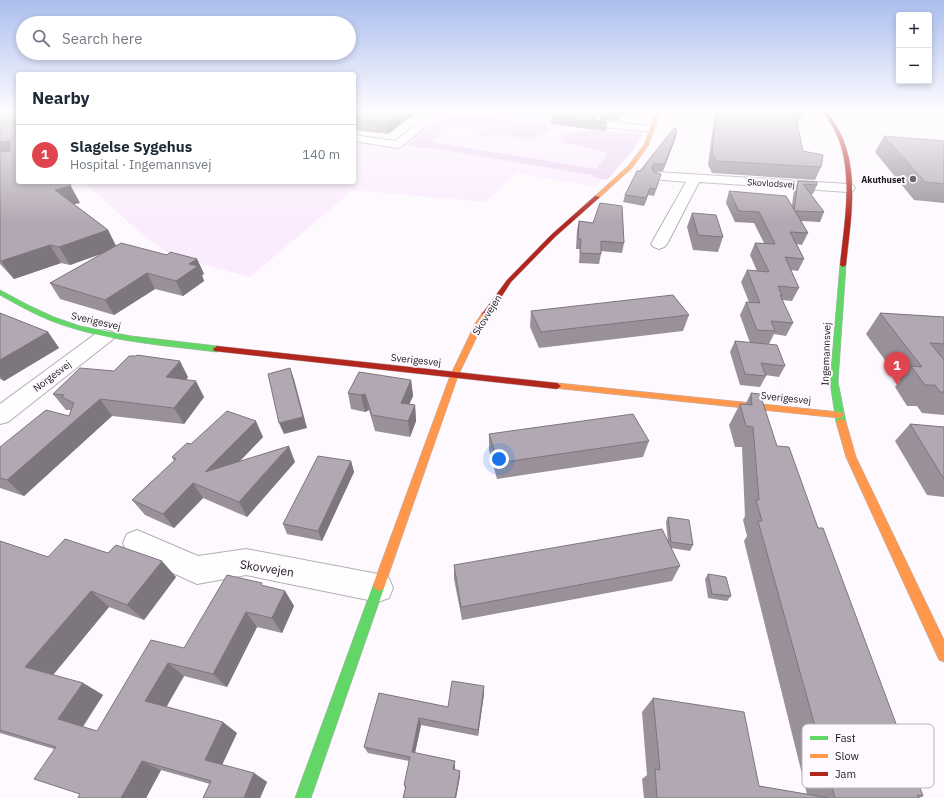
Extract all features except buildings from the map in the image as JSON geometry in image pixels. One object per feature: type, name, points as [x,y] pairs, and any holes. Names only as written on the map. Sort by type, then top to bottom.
[{"type":"street","name":"Skovvejen","points":[[303,798],[454,376],[479,324],[509,281],[553,236],[630,167],[644,147]]},
{"type":"street","name":"Ingemannsvej","points":[[844,147],[848,166],[848,188],[834,382],[838,415],[851,457],[944,655]]},
{"type":"street","name":"Skovlodsvej","points":[[657,176],[848,188]]},
{"type":"street","points":[[659,244],[694,179]]},
{"type":"street","name":"Sverigesvej","points":[[0,292],[26,310],[62,324],[104,336],[454,376],[838,415]]},
{"type":"street","name":"Norgesvej","points":[[0,416],[104,336]]},
{"type":"street","name":"Skovvejen","points":[[137,543],[197,570],[246,562],[378,588]]},
{"type":"shaded area","points":[[356,147],[390,147],[400,149],[402,147],[631,147],[596,187],[517,173],[485,202],[353,190],[250,277],[175,257],[147,239],[86,184],[356,184]]},
{"type":"shaded area","points":[[427,147],[463,147],[596,169],[607,155],[606,152],[584,147],[635,147],[607,180],[593,177],[593,175]]},
{"type":"traffic: fast","points":[[841,422],[834,382],[843,265]]},
{"type":"traffic: fast","points":[[0,292],[26,307],[52,319],[104,334],[159,343],[217,349]]},
{"type":"traffic: fast","points":[[303,798],[379,585]]},
{"type":"traffic: slow","points":[[597,197],[630,167],[644,147]]},
{"type":"traffic: slow","points":[[379,585],[454,376],[479,324],[486,314]]},
{"type":"traffic: slow","points":[[557,386],[839,415]]},
{"type":"traffic: slow","points":[[841,422],[851,457],[944,655]]},
{"type":"traffic: jam","points":[[843,147],[849,189],[843,265]]},
{"type":"traffic: jam","points":[[486,314],[509,281],[553,236],[597,197]]},
{"type":"traffic: jam","points":[[217,349],[557,386]]},
{"type":"place","name":"Akuthuset","points":[[913,179]]},
{"type":"place","name":"Slagelse Sygehus","points":[[897,385]]}]
